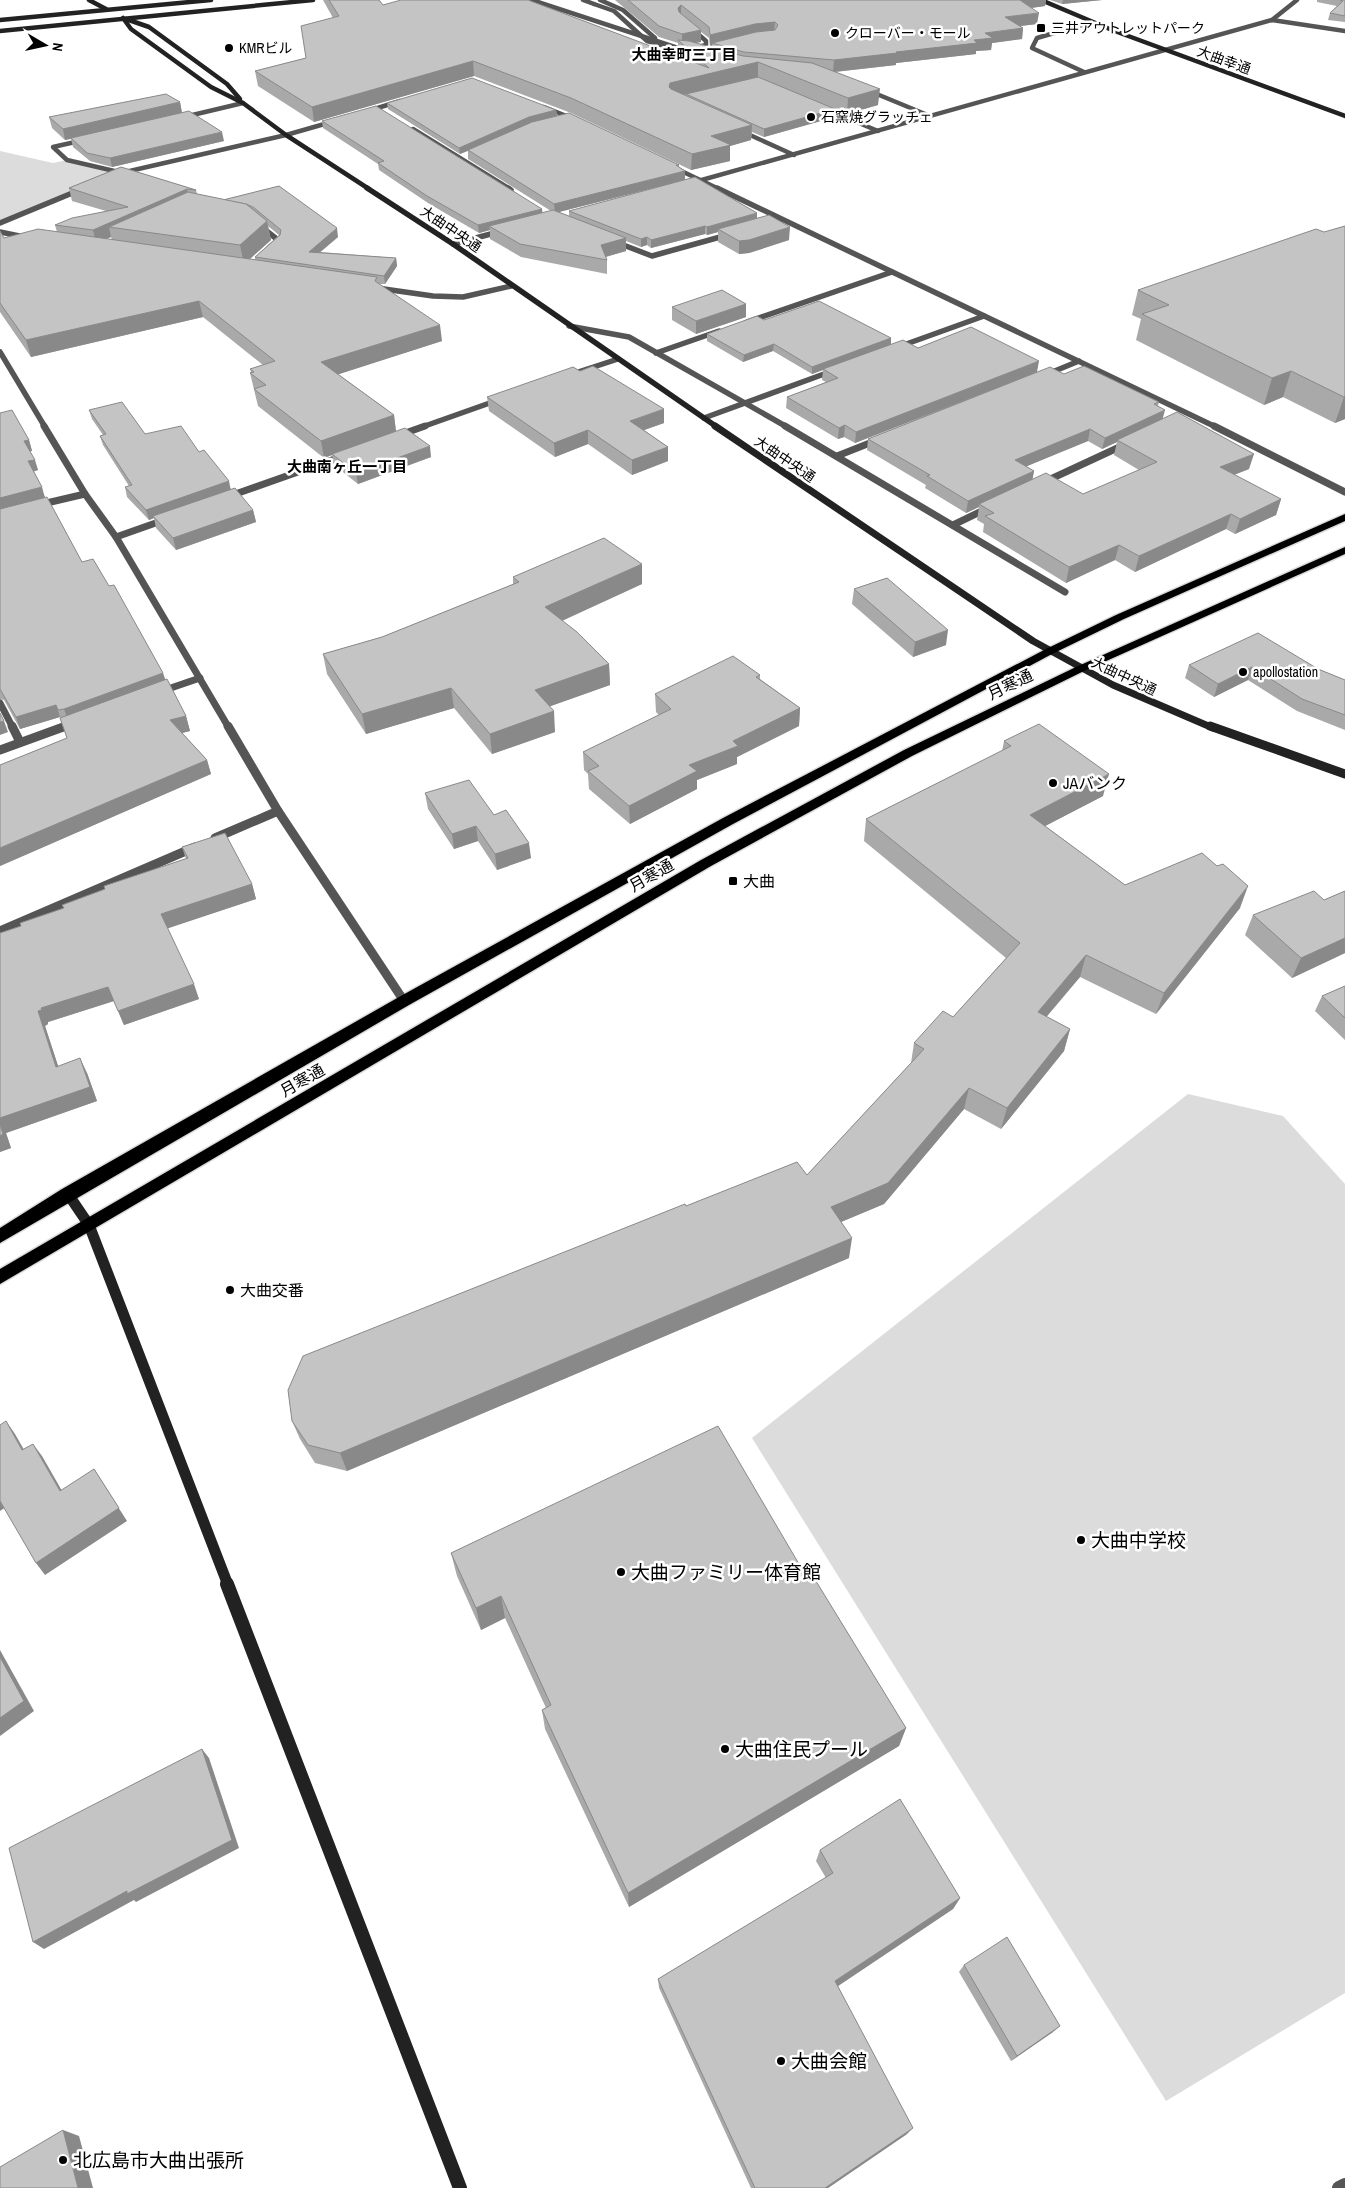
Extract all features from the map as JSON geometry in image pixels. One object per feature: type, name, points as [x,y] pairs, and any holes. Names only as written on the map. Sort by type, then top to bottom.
[{"type":"highway","name":"月寒通","points":[[0,1236],[68,1194],[404,1001],[728,821],[1048,652],[1120,617],[1345,517]]},
{"type":"highway","name":"月寒通","points":[[0,1277],[706,863],[908,753],[1080,669],[1345,550]]},
{"type":"main road","name":"大曲中央通","points":[[89,0],[123,18],[149,27],[227,84],[244,103]]},
{"type":"main road","points":[[0,20],[211,0]]},
{"type":"main road","points":[[0,31],[313,0]]},
{"type":"main road","name":"大曲幸通","points":[[1041,0],[1092,22],[1345,116]]},
{"type":"main road","name":"大曲中央通","points":[[123,18],[131,29],[212,87],[244,103],[286,135],[453,244],[569,326],[1048,652],[1177,714],[1345,774]]},
{"type":"main road","points":[[68,1194],[89,1225],[460,2188]]},
{"type":"street","points":[[534,1],[545,0]]},
{"type":"street","points":[[583,0],[614,11],[647,41],[687,53],[709,51]]},
{"type":"street","points":[[691,183],[1272,20],[1296,0]]},
{"type":"street","points":[[534,1],[699,55]]},
{"type":"street","points":[[602,1],[623,10],[656,39],[686,48],[706,45],[706,41],[682,20]]},
{"type":"street","points":[[1272,20],[1345,31]]},
{"type":"street","points":[[1084,72],[1032,48],[1037,38],[1092,22]]},
{"type":"street","points":[[859,87],[930,116]]},
{"type":"street","points":[[360,113],[407,99]]},
{"type":"street","points":[[177,118],[244,103]]},
{"type":"street","points":[[535,104],[570,117],[578,122]]},
{"type":"street","points":[[813,104],[878,131]]},
{"type":"street","points":[[378,108],[387,113]]},
{"type":"street","points":[[562,119],[570,117]]},
{"type":"street","points":[[114,176],[286,135],[342,119]]},
{"type":"street","points":[[411,128],[516,193]]},
{"type":"street","points":[[734,128],[794,155]]},
{"type":"street","points":[[91,138],[53,147],[67,160],[122,173]]},
{"type":"street","points":[[461,158],[470,154]]},
{"type":"street","points":[[666,164],[1190,414],[1345,492]]},
{"type":"street","points":[[0,223],[88,187]]},
{"type":"street","points":[[252,219],[278,240],[265,251]]},
{"type":"street","points":[[772,222],[781,219]]},
{"type":"street","points":[[453,244],[508,230]]},
{"type":"street","points":[[0,232],[36,239]]},
{"type":"street","points":[[608,238],[652,256],[735,232]]},
{"type":"street","points":[[738,325],[892,272]]},
{"type":"street","points":[[374,288],[463,298],[511,286]]},
{"type":"street","points":[[892,350],[984,316]]},
{"type":"street","points":[[569,326],[629,337],[837,456],[1064,592]]},
{"type":"street","points":[[656,352],[728,328]]},
{"type":"street","points":[[0,352],[86,494],[116,537],[278,811],[404,1001]]},
{"type":"street","points":[[558,378],[618,358]]},
{"type":"street","points":[[1034,379],[1079,361]]},
{"type":"street","points":[[704,418],[846,366]]},
{"type":"street","points":[[389,439],[511,395]]},
{"type":"street","points":[[1182,418],[1190,414]]},
{"type":"street","points":[[837,456],[890,435]]},
{"type":"street","points":[[1032,488],[1138,439]]},
{"type":"street","points":[[219,500],[351,453]]},
{"type":"street","points":[[28,508],[86,494]]},
{"type":"street","points":[[953,525],[997,504]]},
{"type":"street","points":[[116,537],[172,517]]},
{"type":"street","points":[[146,697],[200,678]]},
{"type":"street","points":[[0,703],[20,742]]},
{"type":"street","points":[[0,750],[83,720]]},
{"type":"street","points":[[0,931],[278,811]]},
{"type":"street","points":[[1339,2188],[1345,2185]]},
{"type":"shaded area","points":[[0,151],[53,163],[67,160],[123,173],[0,223]]},
{"type":"shaded area","points":[[1188,1094],[1283,1116],[1345,1184],[1345,1993],[1166,2101],[752,1438]]},
{"type":"building","points":[[329,0],[379,0],[383,5],[401,0],[528,0],[709,68],[678,40],[689,41],[743,56],[812,63],[880,89],[848,98],[758,62],[670,83],[669,87],[671,89],[752,125],[711,136],[731,145],[692,154],[571,98],[473,61],[312,107],[255,71],[306,58],[301,26],[339,16]]},
{"type":"building","name":"クローバー・モール","points":[[628,0],[1020,0],[1039,13],[1005,17],[1023,28],[985,33],[993,38],[974,40],[977,43],[834,60],[744,52],[712,43],[756,32],[775,30],[778,25],[775,22],[755,24],[710,35],[709,27],[681,5],[678,8],[679,12],[701,30],[682,34],[659,26]]},
{"type":"building","points":[[1340,0],[1345,0],[1345,16],[1330,13],[1343,1]]},
{"type":"building","points":[[758,77],[835,109],[764,129],[686,94]]},
{"type":"building","points":[[472,78],[556,110],[529,117],[459,148],[387,103]]},
{"type":"building","points":[[166,94],[180,102],[63,129],[49,117]]},
{"type":"building","points":[[376,106],[542,209],[478,225],[427,196],[378,163],[384,161],[322,121]]},
{"type":"building","points":[[189,111],[222,132],[110,158],[87,153],[71,138]]},
{"type":"building","points":[[569,113],[679,165],[676,165],[685,171],[554,204],[468,150],[532,122]]},
{"type":"building","points":[[121,167],[196,190],[187,189],[93,230],[55,225],[72,218],[128,207],[69,188]]},
{"type":"building","points":[[695,177],[757,213],[651,240],[647,237],[641,239],[569,211]]},
{"type":"building","points":[[279,186],[337,228],[309,252],[396,258],[384,276],[255,257],[280,235],[281,230],[253,207],[223,200]]},
{"type":"building","points":[[188,192],[246,204],[267,221],[240,245],[109,227]]},
{"type":"building","points":[[553,210],[626,238],[601,245],[607,260],[520,244],[489,226]]},
{"type":"building","points":[[769,215],[790,227],[749,240],[739,241],[718,229]]},
{"type":"building","points":[[1345,226],[1344,397],[1291,371],[1272,378],[1142,314],[1169,305],[1138,290],[1316,229],[1324,232]]},
{"type":"building","points":[[38,229],[377,277],[375,281],[440,325],[321,362],[394,415],[321,441],[254,389],[266,385],[250,373],[254,372],[250,369],[275,361],[199,301],[26,340],[0,303],[0,231],[4,238]]},
{"type":"building","points":[[722,290],[746,304],[696,321],[672,307]]},
{"type":"building","points":[[819,301],[891,338],[812,367],[774,344],[744,355],[707,334],[757,316],[764,320]]},
{"type":"building","points":[[971,327],[1039,361],[856,432],[845,425],[839,428],[787,397],[838,378],[823,369],[903,340],[918,348]]},
{"type":"building","points":[[593,366],[664,409],[630,421],[668,447],[632,460],[588,430],[554,443],[487,397],[573,367],[580,371]]},
{"type":"building","points":[[1084,366],[1159,402],[1154,404],[1165,410],[1105,438],[1090,429],[1015,460],[1034,471],[968,501],[927,476],[930,475],[868,439],[1050,367],[1064,374]]},
{"type":"building","points":[[122,402],[145,434],[181,426],[199,452],[204,450],[229,481],[146,510],[125,487],[132,485],[100,436],[106,434],[89,410]]},
{"type":"building","points":[[12,410],[29,440],[24,441],[35,460],[28,461],[42,487],[0,498],[0,413]]},
{"type":"building","points":[[1177,412],[1254,454],[1220,467],[1281,499],[1240,519],[1231,514],[1139,556],[1119,545],[1069,567],[985,516],[994,513],[979,504],[1046,473],[1083,494],[1157,462],[1117,440]]},
{"type":"building","points":[[405,428],[430,446],[356,473],[332,454]]},
{"type":"building","points":[[235,488],[253,510],[173,538],[153,516]]},
{"type":"building","points":[[47,497],[82,562],[93,559],[109,586],[114,585],[163,673],[64,709],[58,710],[56,705],[16,717],[0,689],[0,509]]},
{"type":"building","points":[[604,538],[642,564],[545,607],[577,632],[609,664],[535,690],[554,711],[490,734],[451,688],[362,714],[323,654],[382,637],[519,582],[513,577]]},
{"type":"building","points":[[887,578],[948,630],[915,642],[854,589]]},
{"type":"building","points":[[1258,633],[1318,669],[1345,680],[1345,715],[1302,699],[1252,667],[1218,684],[1189,665]]},
{"type":"building","points":[[733,656],[760,675],[756,677],[800,708],[733,741],[738,746],[689,765],[697,771],[629,806],[588,771],[599,766],[583,752],[671,709],[655,694]]},
{"type":"building","points":[[167,679],[186,716],[170,720],[207,760],[0,848],[0,765],[67,738],[60,718]]},
{"type":"building","points":[[0,713],[4,721],[0,722]]},
{"type":"building","points":[[1039,724],[1109,774],[1030,815],[1125,885],[1202,853],[1217,866],[1223,864],[1248,886],[1164,993],[1086,955],[1038,1012],[1070,1029],[1007,1108],[969,1088],[888,1183],[831,1207],[852,1238],[340,1453],[308,1445],[292,1421],[288,1390],[303,1356],[685,1204],[686,1206],[797,1162],[807,1175],[924,1049],[914,1043],[943,1011],[953,1017],[1020,943],[866,819],[1011,746],[1004,741]]},
{"type":"building","points":[[469,780],[494,815],[506,810],[529,843],[495,854],[476,826],[452,834],[425,793]]},
{"type":"building","points":[[225,833],[252,884],[161,914],[194,984],[118,1011],[108,987],[41,1008],[42,1010],[38,1011],[56,1067],[80,1058],[90,1087],[0,1118],[0,933],[21,926],[20,923],[64,908],[62,905],[105,889],[104,886],[188,858],[182,847]]},
{"type":"building","points":[[1314,891],[1324,900],[1345,891],[1345,938],[1301,958],[1253,915]]},
{"type":"building","points":[[1345,986],[1345,1018],[1322,996]]},
{"type":"building","points":[[0,1124],[3,1134],[0,1136]]},
{"type":"building","points":[[6,1421],[22,1450],[33,1444],[60,1491],[94,1469],[119,1508],[36,1563],[0,1501],[0,1425]]},
{"type":"building","points":[[718,1426],[806,1576],[811,1573],[906,1728],[628,1893],[542,1710],[551,1705],[501,1596],[476,1608],[451,1553]]},
{"type":"building","points":[[0,1657],[24,1701],[0,1718]]},
{"type":"building","points":[[202,1749],[232,1840],[127,1894],[127,1891],[33,1942],[9,1848]]},
{"type":"building","name":"大曲会館","points":[[900,1799],[960,1898],[835,1981],[913,2128],[825,2188],[755,2188],[658,1979],[833,1873],[820,1850]]},
{"type":"building","points":[[1007,1937],[1060,2026],[1017,2056],[964,1965]]},
{"type":"building","name":"北広島市大曲出張所","points":[[63,2130],[78,2188],[0,2188],[0,2167]]},
{"type":"place","name":"三井アウトレットパーク","points":[[1041,28]]},
{"type":"place","name":"クローバー・モール","points":[[835,33]]},
{"type":"place","name":"KMRビル","points":[[229,48]]},
{"type":"place","name":"石窯焼グラッチェ","points":[[811,117]]},
{"type":"place","name":"apollostation","points":[[1243,672]]},
{"type":"place","name":"JAバンク","points":[[1053,783]]},
{"type":"place","name":"大曲","points":[[733,881]]},
{"type":"place","name":"大曲交番","points":[[230,1290]]},
{"type":"place","name":"大曲中学校","points":[[1081,1540]]},
{"type":"place","name":"大曲ファミリー体育館","points":[[621,1572]]},
{"type":"place","name":"大曲住民プール","points":[[725,1749]]},
{"type":"place","name":"大曲会館","points":[[781,2061]]},
{"type":"place","name":"北広島市大曲出張所","points":[[63,2160]]},
{"type":"district","name":"大曲幸町三丁目","points":[[684,54]]},
{"type":"district","name":"大曲南ヶ丘一丁目","points":[[347,466]]}]
